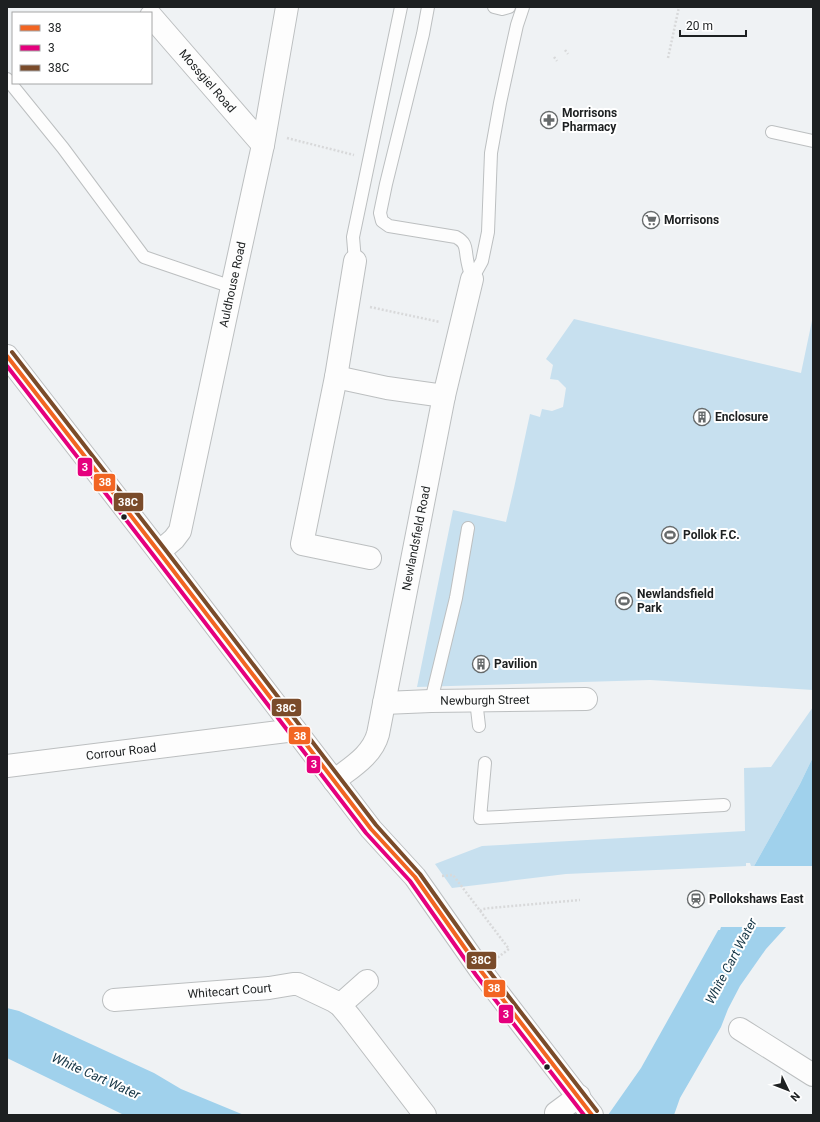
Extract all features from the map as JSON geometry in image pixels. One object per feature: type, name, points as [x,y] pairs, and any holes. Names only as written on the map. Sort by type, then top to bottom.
[{"type":"street","name":"Auldhouse Road","points":[[159,552],[174,539],[180,531],[264,139],[287,7]]},
{"type":"street","name":"Mossgiel Road","points":[[152,17],[264,139]]},
{"type":"street","points":[[355,261],[336,377],[302,544],[370,558]]},
{"type":"street","name":"Newlandsfield Road","points":[[334,781],[364,757],[373,745],[378,734],[444,396],[472,279]]},
{"type":"street","points":[[7,356],[371,829],[415,877],[481,971],[586,1106],[556,1113]]},
{"type":"street","points":[[336,377],[388,388],[444,396]]},
{"type":"street","name":"Newburgh Street","points":[[384,703],[476,700],[586,700]]},
{"type":"street","name":"Corrour Road","points":[[7,766],[295,730]]},
{"type":"street","points":[[340,1005],[367,981]]},
{"type":"street","name":"Whitecart Court","points":[[114,1000],[269,988],[296,983],[340,1005],[425,1115]]},
{"type":"street","points":[[740,1029],[813,1075]]},
{"type":"lane","points":[[355,261],[353,237],[401,7]]},
{"type":"lane","points":[[428,7],[423,34],[380,213],[382,221],[389,226],[456,237],[462,240],[466,250],[466,258],[472,279]]},
{"type":"lane","points":[[494,7],[502,9],[509,7]]},
{"type":"lane","points":[[472,279],[482,261],[488,232],[491,153],[514,38],[523,7]]},
{"type":"lane","points":[[7,79],[63,148],[144,257],[232,287]]},
{"type":"lane","points":[[772,132],[813,141]]},
{"type":"lane","points":[[431,701],[456,598],[468,528]]},
{"type":"lane","points":[[476,700],[479,726]]},
{"type":"lane","points":[[485,763],[480,818],[724,805]]},
{"type":"path","points":[[668,58],[679,7]]},
{"type":"path","points":[[565,50],[568,54]]},
{"type":"path","points":[[554,57],[557,61]]},
{"type":"path","points":[[264,139],[370,159]]},
{"type":"path","points":[[348,302],[461,327]]},
{"type":"path","points":[[415,877],[453,875],[509,949],[481,971]]},
{"type":"path","points":[[480,911],[490,908],[580,900]]},
{"type":"shaded area","name":"Newlandsfield Park","points":[[813,316],[813,690],[650,680],[417,687],[453,510],[506,522],[530,414],[540,417],[542,409],[552,411],[563,407],[566,388],[558,380],[550,379],[553,365],[546,359],[574,319],[801,373]]},
{"type":"shaded area","points":[[813,707],[813,757],[800,784],[754,866],[751,866],[750,863],[746,863],[746,866],[566,874],[452,888],[435,864],[482,846],[745,831],[744,768],[771,767]]},
{"type":"water","name":"White Cart Water","points":[[813,757],[813,882],[786,927],[766,949],[740,986],[728,1009],[721,1027],[680,1098],[674,1115],[608,1115],[641,1068],[800,784]]},
{"type":"water","name":"White Cart Water","points":[[7,1008],[19,1011],[154,1073],[181,1089],[244,1115],[124,1115],[7,1058]]},
{"type":"pier","points":[[752,866],[813,866],[813,886],[788,927],[721,927],[720,930],[716,930]]},
{"type":"transit line","name":"38C","points":[[12,352],[376,825],[420,874],[486,967],[597,1111]]},
{"type":"transit line","name":"38","points":[[7,356],[371,829],[415,877],[481,971],[592,1115]]},
{"type":"transit line","name":"3","points":[[7,366],[366,833],[410,881],[476,975],[584,1115]]},
{"type":"place","name":"Morrisons Pharmacy","points":[[549,120]]},
{"type":"place","name":"Morrisons","points":[[651,220]]},
{"type":"place","name":"Enclosure","points":[[702,417]]},
{"type":"place","name":"Pollok F.C.","points":[[670,535]]},
{"type":"place","name":"Newlandsfield Park","points":[[624,601]]},
{"type":"place","name":"Pavilion","points":[[481,664]]},
{"type":"place","name":"Pollokshaws East","points":[[696,899]]}]
